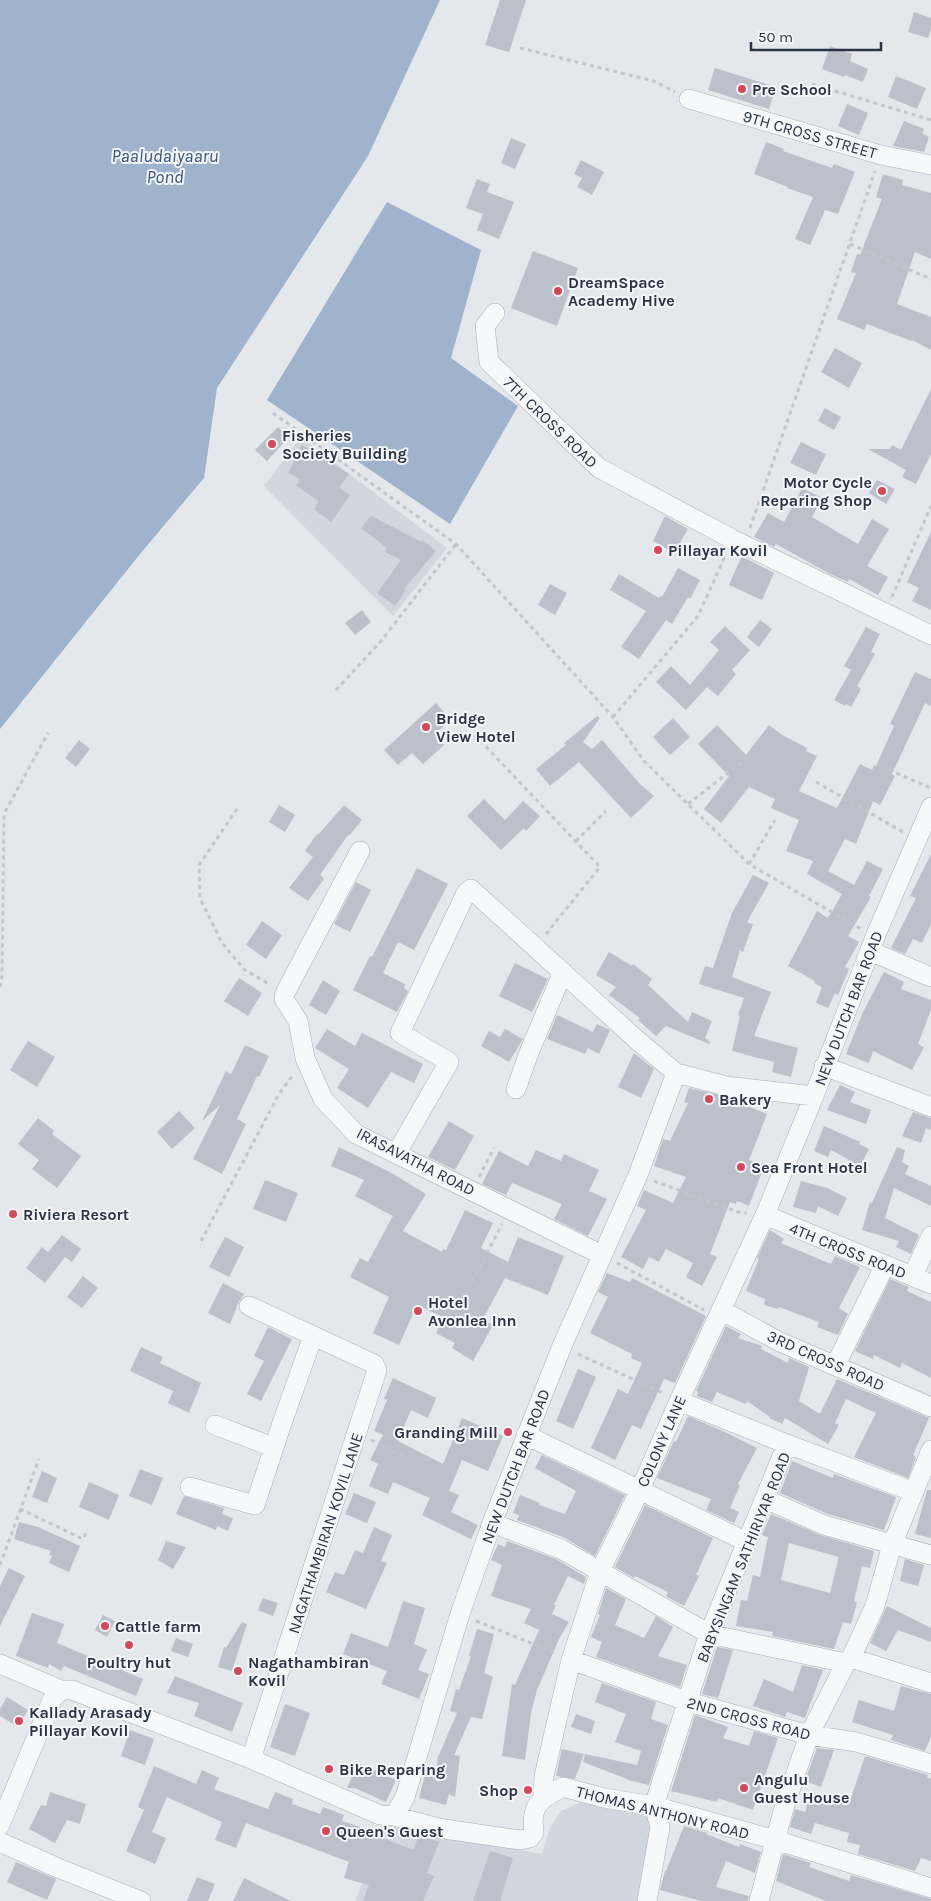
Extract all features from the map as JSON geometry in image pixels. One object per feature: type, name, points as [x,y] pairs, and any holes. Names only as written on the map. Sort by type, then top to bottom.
[{"type":"street","name":"9TH CROSS STREET","points":[[689,99],[881,155],[931,165]]},
{"type":"street","name":"7TH CROSS ROAD","points":[[495,314],[485,326],[489,362],[599,468],[738,542],[931,635]]},
{"type":"street","name":"NEW DUTCH BAR ROAD","points":[[394,1816],[405,1797],[460,1614],[492,1524],[562,1346],[638,1175],[676,1073],[726,1086],[814,1096],[824,1066],[873,944],[931,807]]},
{"type":"street","points":[[285,993],[360,851]]},
{"type":"street","points":[[396,1154],[449,1062],[400,1033],[466,893],[471,889],[534,948],[676,1073]]},
{"type":"street","points":[[873,944],[931,977]]},
{"type":"street","points":[[516,1090],[530,1050],[563,972]]},
{"type":"street","name":"IRASAVATHA ROAD","points":[[285,993],[284,1000],[298,1021],[305,1058],[323,1100],[356,1134],[602,1255]]},
{"type":"street","points":[[824,1066],[931,1107]]},
{"type":"street","name":"COLONY LANE","points":[[543,1797],[544,1776],[571,1660],[600,1571],[640,1490],[765,1215],[814,1096]]},
{"type":"street","name":"4TH CROSS ROAD","points":[[765,1215],[931,1284]]},
{"type":"street","points":[[913,1276],[931,1236]]},
{"type":"street","points":[[836,1364],[886,1265]]},
{"type":"street","points":[[190,1487],[255,1505],[313,1336],[250,1306]]},
{"type":"street","name":"3RD CROSS ROAD","points":[[719,1314],[931,1407]]},
{"type":"street","name":"NAGATHAMBIRAN KOVIL LANE","points":[[251,1760],[377,1370],[374,1364],[313,1336]]},
{"type":"street","points":[[679,1401],[914,1492]]},
{"type":"street","points":[[215,1425],[274,1447]]},
{"type":"street","points":[[526,1435],[747,1542]]},
{"type":"street","name":"BABYSINGAM SATHIRIYAR ROAD","points":[[654,1806],[689,1702],[709,1634],[787,1444]]},
{"type":"street","points":[[759,1901],[784,1808],[810,1735],[875,1606],[892,1545],[931,1450]]},
{"type":"street","points":[[765,1499],[824,1525],[931,1555]]},
{"type":"street","points":[[492,1524],[561,1549],[709,1634],[848,1660],[931,1683]]},
{"type":"street","name":"2ND CROSS ROAD","points":[[571,1660],[689,1702],[810,1735],[856,1742],[931,1764]]},
{"type":"street","points":[[0,1664],[61,1690],[77,1692],[251,1760],[380,1816],[394,1816],[438,1828],[520,1840],[530,1838],[534,1832],[532,1818],[535,1808],[543,1797]]},
{"type":"street","points":[[0,1825],[52,1700],[61,1690]]},
{"type":"street","name":"THOMAS ANTHONY ROAD","points":[[543,1797],[563,1787],[604,1798],[654,1806],[775,1840],[931,1888]]},
{"type":"street","points":[[647,1901],[660,1826],[654,1806]]},
{"type":"street","points":[[0,1842],[58,1868],[141,1901]]},
{"type":"path","points":[[520,48],[654,81],[689,99]]},
{"type":"path","points":[[812,84],[931,120]]},
{"type":"path","points":[[613,717],[698,616],[738,542],[850,244],[881,155]]},
{"type":"path","points":[[850,244],[931,279]]},
{"type":"path","points":[[273,413],[456,544],[613,717],[644,761],[749,864],[873,944]]},
{"type":"path","points":[[885,613],[931,506]]},
{"type":"path","points":[[336,690],[382,640],[456,544]]},
{"type":"path","points":[[0,987],[2,976],[4,814],[48,733]]},
{"type":"path","points":[[475,735],[600,867],[534,948]]},
{"type":"path","points":[[688,804],[751,755]]},
{"type":"path","points":[[889,770],[931,788]]},
{"type":"path","points":[[816,782],[916,840]]},
{"type":"path","points":[[237,809],[199,864],[200,898],[222,943],[245,970],[285,993]]},
{"type":"path","points":[[576,841],[606,811]]},
{"type":"path","points":[[749,864],[775,820]]},
{"type":"path","points":[[201,1241],[278,1094],[305,1058]]},
{"type":"path","points":[[472,1190],[494,1148]]},
{"type":"path","points":[[638,1175],[741,1213],[765,1215]]},
{"type":"path","points":[[472,1282],[491,1242],[510,1210]]},
{"type":"path","points":[[602,1255],[719,1314]]},
{"type":"path","points":[[562,1346],[679,1401]]},
{"type":"path","points":[[357,1434],[406,1457]]},
{"type":"path","points":[[0,1565],[38,1459]]},
{"type":"path","points":[[20,1509],[83,1539],[88,1531]]},
{"type":"path","points":[[460,1614],[571,1660]]},
{"type":"shaded area","points":[[301,437],[447,548],[393,616],[264,486]]},
{"type":"shaded area","points":[[583,1801],[653,1817],[637,1901],[355,1901],[386,1825],[542,1854],[549,1830],[561,1811]]},
{"type":"water","name":"Paaludaiyaaru Pond","points":[[0,0],[440,0],[368,156],[217,388],[204,478],[140,554],[0,729]]},
{"type":"water","points":[[387,202],[481,250],[451,358],[518,406],[450,524],[267,400]]},
{"type":"building","points":[[500,0],[526,0],[509,52],[485,45]]},
{"type":"building","points":[[914,12],[931,18],[931,29],[928,38],[908,32]]},
{"type":"building","points":[[830,46],[852,54],[850,61],[868,69],[863,82],[822,69]]},
{"type":"building","name":"Pre School","points":[[715,68],[776,87],[769,109],[708,90]]},
{"type":"building","points":[[896,76],[926,88],[917,109],[888,97]]},
{"type":"building","points":[[847,104],[868,113],[859,135],[838,126]]},
{"type":"building","points":[[904,121],[924,129],[922,133],[929,137],[924,152],[893,146]]},
{"type":"building","points":[[511,138],[526,144],[515,169],[501,163]]},
{"type":"building","points":[[766,142],[784,149],[783,151],[832,168],[834,164],[855,172],[838,214],[825,210],[810,245],[795,239],[813,197],[754,174]]},
{"type":"building","points":[[581,160],[604,172],[592,195],[577,187],[582,178],[574,174]]},
{"type":"building","points":[[883,174],[903,180],[902,185],[931,193],[931,259],[915,252],[897,304],[931,317],[931,350],[912,340],[867,324],[864,330],[837,319],[856,273],[851,272],[857,254],[860,255],[882,199],[876,197]]},
{"type":"building","points":[[477,179],[490,184],[487,192],[514,202],[499,239],[477,230],[483,214],[466,208]]},
{"type":"building","name":"DreamSpace Academy Hive","points":[[533,251],[578,268],[557,326],[511,308]]},
{"type":"building","points":[[835,348],[862,363],[849,388],[821,372]]},
{"type":"building","points":[[931,389],[931,454],[916,484],[902,477],[906,470],[868,449],[890,449],[892,445],[901,450]]},
{"type":"building","points":[[825,408],[841,417],[834,430],[818,421]]},
{"type":"building","name":"Fisheries Society Building","points":[[278,427],[289,437],[267,461],[255,450]]},
{"type":"building","points":[[801,442],[826,454],[816,475],[790,463]]},
{"type":"building","points":[[302,445],[349,474],[339,488],[350,495],[331,522],[314,509],[319,501],[296,486],[300,479],[288,473]]},
{"type":"building","name":"Motor Cycle Reparing Shop","points":[[877,480],[895,489],[886,504],[869,493]]},
{"type":"building","points":[[802,488],[822,498],[812,517],[858,544],[872,519],[889,529],[867,566],[888,577],[878,595],[849,579],[848,582],[830,574],[776,544],[774,547],[754,537],[768,513],[784,522]]},
{"type":"building","points":[[371,516],[422,542],[424,541],[436,551],[404,589],[406,590],[395,606],[377,593],[401,560],[385,552],[387,548],[361,528]]},
{"type":"building","points":[[665,516],[688,529],[674,553],[653,541]]},
{"type":"building","points":[[931,532],[931,610],[912,601],[919,588],[907,582]]},
{"type":"building","points":[[743,557],[774,573],[762,600],[729,585]]},
{"type":"building","points":[[678,568],[700,580],[690,599],[688,597],[672,624],[666,620],[639,659],[621,647],[646,611],[610,590],[619,574],[659,598],[662,597]]},
{"type":"building","points":[[550,584],[567,593],[555,615],[538,605]]},
{"type":"building","points":[[362,610],[371,622],[355,635],[345,623]]},
{"type":"building","points":[[760,620],[772,629],[759,647],[747,637]]},
{"type":"building","points":[[725,626],[750,650],[732,670],[736,674],[718,696],[707,687],[686,710],[656,682],[671,666],[690,685],[719,650],[710,642]]},
{"type":"building","points":[[866,627],[880,634],[871,652],[875,654],[857,686],[861,689],[851,707],[846,704],[845,706],[834,700],[851,670],[844,666]]},
{"type":"building","points":[[915,672],[931,679],[931,706],[925,703],[892,774],[895,776],[880,805],[873,801],[856,844],[845,839],[828,871],[854,885],[867,861],[883,869],[869,896],[871,897],[848,936],[859,942],[845,967],[849,969],[838,995],[835,993],[828,1008],[816,1003],[822,987],[788,966],[817,911],[828,918],[842,894],[807,874],[813,861],[786,851],[799,820],[771,808],[775,799],[749,787],[721,823],[704,809],[729,776],[698,744],[717,725],[746,755],[769,725],[782,735],[807,748],[806,751],[817,756],[799,791],[837,808],[860,764],[872,770],[874,765],[876,766],[894,726],[890,724]]},
{"type":"building","name":"Bridge View Hotel","points":[[436,703],[451,720],[435,734],[444,745],[423,764],[412,753],[398,765],[384,750]]},
{"type":"building","points":[[597,716],[600,718],[583,742],[592,749],[602,740],[640,784],[654,796],[631,818],[579,762],[550,786],[536,769],[566,745],[564,743]]},
{"type":"building","points":[[673,718],[690,737],[670,755],[653,737]]},
{"type":"building","points":[[79,740],[90,749],[76,767],[65,758]]},
{"type":"building","points":[[484,799],[505,820],[523,801],[540,816],[526,831],[524,828],[501,850],[467,816]]},
{"type":"building","points":[[279,805],[295,815],[285,832],[269,822]]},
{"type":"building","points":[[344,805],[362,820],[348,835],[320,875],[324,879],[308,901],[289,888],[313,857],[305,851],[317,834]]},
{"type":"building","points":[[931,854],[931,924],[922,943],[913,939],[905,954],[891,948],[916,898],[910,896]]},
{"type":"building","points":[[417,868],[448,884],[414,950],[398,942],[383,973],[405,984],[404,988],[408,991],[397,1012],[353,990]]},
{"type":"building","points":[[753,875],[769,883],[747,922],[753,924],[743,952],[740,950],[732,977],[771,992],[754,1036],[798,1048],[791,1077],[772,1072],[774,1062],[732,1051],[740,1016],[738,1015],[744,998],[699,984],[705,966],[713,968],[732,913]]},
{"type":"building","points":[[356,882],[371,890],[350,932],[334,924]]},
{"type":"building","points":[[262,921],[282,935],[266,959],[246,945]]},
{"type":"building","points":[[609,952],[632,966],[633,964],[652,979],[648,985],[688,1022],[692,1012],[712,1021],[705,1038],[710,1042],[709,1044],[666,1026],[656,1036],[638,1020],[640,1018],[609,995],[616,987],[596,975]]},
{"type":"building","points":[[515,963],[548,979],[532,1012],[499,996]]},
{"type":"building","points":[[884,972],[904,982],[901,989],[931,1000],[931,1010],[918,1044],[924,1047],[912,1070],[873,1051],[869,1063],[846,1054],[863,1012]]},
{"type":"building","points":[[239,978],[262,993],[248,1016],[224,1001]]},
{"type":"building","points":[[323,980],[340,991],[326,1015],[309,1005]]},
{"type":"building","points":[[557,1015],[593,1032],[597,1024],[610,1030],[599,1054],[588,1048],[585,1054],[547,1039]]},
{"type":"building","points":[[327,1029],[355,1046],[362,1033],[423,1064],[414,1083],[391,1072],[368,1108],[337,1088],[349,1069],[315,1048]]},
{"type":"building","points":[[505,1029],[523,1039],[509,1062],[481,1046],[489,1031],[500,1037]]},
{"type":"building","points":[[28,1041],[55,1057],[37,1087],[10,1070]]},
{"type":"building","points":[[245,1045],[269,1056],[259,1077],[257,1076],[237,1119],[246,1124],[222,1174],[193,1159],[220,1105],[202,1121],[226,1071],[231,1074]]},
{"type":"building","points":[[634,1053],[654,1069],[641,1098],[618,1087]]},
{"type":"building","points":[[840,1085],[855,1092],[850,1102],[871,1110],[866,1124],[827,1110]]},
{"type":"building","points":[[689,1088],[733,1098],[732,1100],[767,1114],[749,1160],[763,1165],[762,1172],[749,1206],[737,1201],[736,1204],[730,1202],[710,1254],[717,1257],[702,1286],[686,1277],[693,1263],[666,1249],[659,1262],[649,1257],[643,1269],[621,1257],[646,1210],[637,1206],[644,1190],[673,1203],[686,1177],[654,1166],[663,1139],[670,1141],[688,1103],[684,1102]]},
{"type":"building","points":[[179,1111],[195,1128],[172,1149],[157,1132]]},
{"type":"building","points":[[913,1112],[931,1118],[931,1130],[926,1128],[921,1143],[902,1136]]},
{"type":"building","points":[[38,1118],[54,1131],[52,1134],[81,1156],[57,1188],[32,1169],[39,1160],[18,1144]]},
{"type":"building","points":[[449,1121],[474,1136],[455,1170],[428,1157]]},
{"type":"building","points":[[824,1126],[860,1142],[859,1144],[869,1149],[860,1166],[831,1150],[828,1157],[814,1151]]},
{"type":"building","points":[[339,1147],[390,1172],[426,1194],[403,1231],[442,1252],[443,1249],[446,1250],[465,1210],[493,1223],[481,1248],[508,1262],[518,1237],[564,1256],[548,1295],[505,1278],[483,1319],[493,1325],[473,1361],[452,1348],[455,1343],[436,1333],[443,1317],[417,1305],[399,1345],[373,1333],[389,1297],[350,1277],[360,1258],[368,1262],[393,1216],[355,1196],[364,1180],[331,1166]]},
{"type":"building","points":[[897,1147],[905,1150],[902,1162],[909,1166],[905,1174],[931,1186],[931,1206],[894,1188],[885,1218],[919,1235],[911,1254],[896,1247],[899,1241],[862,1230],[870,1202],[872,1203]]},
{"type":"building","points":[[536,1150],[561,1161],[564,1154],[599,1170],[589,1191],[607,1199],[588,1236],[554,1219],[562,1204],[512,1183],[506,1195],[482,1184],[499,1151],[528,1166]]},
{"type":"building","points":[[265,1180],[298,1193],[286,1222],[253,1209]]},
{"type":"building","points":[[801,1181],[827,1188],[847,1198],[838,1216],[818,1206],[816,1213],[793,1207]]},
{"type":"building","points":[[770,1230],[784,1239],[781,1243],[831,1264],[835,1256],[860,1267],[839,1308],[848,1314],[838,1335],[817,1327],[819,1322],[779,1307],[778,1309],[764,1305],[765,1299],[746,1291],[759,1259],[757,1258]]},
{"type":"building","points":[[62,1235],[81,1249],[72,1262],[65,1257],[45,1283],[26,1268],[42,1247],[48,1252]]},
{"type":"building","points":[[225,1237],[244,1247],[229,1277],[209,1267]]},
{"type":"building","points":[[607,1273],[630,1282],[632,1278],[706,1316],[675,1383],[664,1379],[641,1429],[632,1425],[615,1460],[591,1448],[618,1389],[628,1394],[642,1363],[631,1358],[632,1354],[590,1333],[608,1297],[598,1292]]},
{"type":"building","points":[[83,1276],[98,1288],[82,1308],[67,1297]]},
{"type":"building","points":[[890,1279],[909,1287],[907,1291],[931,1302],[931,1378],[902,1363],[900,1368],[874,1355],[873,1359],[855,1351]]},
{"type":"building","points":[[223,1283],[244,1294],[239,1301],[230,1324],[208,1313]]},
{"type":"building","points":[[726,1326],[741,1334],[738,1338],[762,1346],[761,1349],[788,1363],[789,1358],[809,1367],[799,1401],[820,1414],[837,1379],[929,1418],[913,1455],[916,1457],[908,1478],[854,1457],[876,1413],[846,1399],[835,1423],[839,1425],[828,1444],[785,1418],[782,1424],[769,1418],[747,1401],[746,1404],[717,1392],[712,1402],[697,1396],[698,1392],[696,1391]]},
{"type":"building","points":[[268,1327],[292,1339],[261,1401],[247,1394],[264,1361],[254,1356]]},
{"type":"building","points":[[141,1347],[163,1357],[160,1363],[201,1383],[189,1413],[168,1403],[173,1391],[130,1371]]},
{"type":"building","points":[[578,1369],[596,1377],[573,1429],[556,1421]]},
{"type":"building","points":[[393,1378],[436,1398],[428,1418],[411,1410],[398,1441],[443,1464],[462,1418],[503,1436],[488,1471],[462,1460],[449,1491],[459,1495],[451,1512],[478,1525],[471,1539],[422,1515],[430,1498],[393,1482],[388,1494],[369,1486],[378,1464],[370,1460],[383,1435],[374,1431],[387,1400],[384,1399]]},
{"type":"building","points":[[688,1416],[757,1448],[738,1484],[740,1485],[730,1508],[739,1512],[734,1523],[706,1510],[711,1499],[657,1478]]},
{"type":"building","points":[[542,1455],[625,1495],[595,1556],[565,1538],[517,1520],[519,1515],[513,1513],[520,1495],[540,1503],[539,1505],[565,1514],[576,1491],[535,1468]]},
{"type":"building","points":[[792,1461],[833,1478],[834,1474],[896,1497],[884,1530],[828,1514],[780,1493]]},
{"type":"building","points":[[140,1469],[163,1478],[152,1505],[129,1496]]},
{"type":"building","points":[[42,1471],[57,1478],[47,1503],[32,1497]]},
{"type":"building","points":[[89,1482],[119,1495],[109,1520],[79,1507]]},
{"type":"building","points":[[927,1490],[931,1490],[931,1538],[915,1534]]},
{"type":"building","points":[[354,1493],[376,1502],[367,1523],[345,1514]]},
{"type":"building","points":[[184,1496],[224,1508],[222,1514],[233,1518],[228,1531],[217,1526],[216,1530],[176,1514]]},
{"type":"building","points":[[645,1505],[713,1538],[696,1575],[699,1576],[684,1606],[666,1596],[668,1592],[635,1576],[634,1578],[615,1567]]},
{"type":"building","points":[[771,1514],[820,1535],[874,1551],[870,1568],[862,1566],[854,1601],[857,1603],[851,1624],[843,1622],[834,1649],[772,1636],[773,1632],[736,1626],[741,1600],[747,1601],[753,1575],[760,1577],[768,1537],[762,1535]],"holes":[[[789,1543],[839,1557],[830,1593],[781,1580]]]},
{"type":"building","points":[[19,1522],[38,1527],[80,1546],[69,1572],[49,1563],[52,1556],[49,1555],[51,1551],[14,1539]]},
{"type":"building","points":[[374,1527],[392,1535],[381,1561],[387,1563],[366,1609],[326,1592],[335,1572],[344,1575],[355,1550],[363,1553]]},
{"type":"building","points":[[166,1541],[186,1547],[173,1569],[158,1560]]},
{"type":"building","points":[[507,1541],[556,1559],[586,1577],[584,1584],[568,1576],[554,1605],[556,1605],[552,1614],[569,1622],[559,1639],[537,1690],[531,1713],[525,1760],[502,1756],[512,1684],[515,1685],[539,1630],[524,1623],[531,1609],[491,1596],[502,1565],[491,1560],[498,1544],[505,1547]]},
{"type":"building","points":[[905,1559],[924,1565],[918,1586],[900,1581]]},
{"type":"building","points":[[9,1568],[25,1576],[0,1626],[0,1586]]},
{"type":"building","points":[[606,1588],[626,1599],[615,1625],[644,1638],[656,1616],[673,1627],[658,1656],[687,1665],[680,1687],[596,1657],[602,1642],[591,1637],[600,1615],[598,1614]]},
{"type":"building","points":[[263,1598],[278,1603],[273,1616],[258,1610]]},
{"type":"building","points":[[403,1601],[425,1608],[414,1644],[427,1650],[418,1670],[429,1674],[419,1699],[381,1684],[387,1671],[343,1654],[351,1633],[388,1647]]},
{"type":"building","points":[[887,1606],[931,1628],[931,1642],[898,1630],[886,1651],[870,1643]]},
{"type":"building","points":[[32,1613],[64,1624],[57,1643],[143,1679],[136,1696],[64,1666],[61,1671],[49,1664],[48,1668],[16,1656]]},
{"type":"building","name":"Cattle farm","points":[[103,1615],[115,1621],[107,1637],[95,1630]]},
{"type":"building","points":[[242,1622],[247,1624],[232,1671],[218,1667],[224,1647],[226,1648]]},
{"type":"building","points":[[477,1629],[494,1634],[484,1673],[493,1677],[482,1719],[471,1717],[454,1755],[460,1756],[455,1797],[449,1794],[446,1805],[419,1798],[426,1771],[436,1774],[438,1757],[457,1713],[450,1711],[456,1689],[459,1690],[471,1656],[469,1656]]},
{"type":"building","points":[[176,1638],[193,1644],[188,1657],[171,1651]]},
{"type":"building","points":[[717,1647],[733,1650],[718,1698],[702,1694]]},
{"type":"building","points":[[802,1665],[823,1670],[805,1718],[787,1712],[785,1717],[753,1706],[764,1679],[793,1692]]},
{"type":"building","points":[[175,1676],[243,1703],[232,1732],[194,1716],[199,1703],[167,1693]]},
{"type":"building","points":[[602,1683],[656,1702],[651,1719],[668,1725],[649,1785],[632,1781],[583,1762],[585,1754],[637,1765],[641,1751],[615,1742],[626,1714],[595,1702]]},
{"type":"building","points":[[901,1686],[931,1694],[931,1737],[925,1751],[891,1740],[893,1735],[852,1722],[859,1700],[894,1711]]},
{"type":"building","points":[[7,1697],[28,1710],[18,1727],[0,1716],[0,1709]]},
{"type":"building","points":[[285,1704],[310,1713],[295,1756],[270,1747]]},
{"type":"building","points":[[576,1714],[595,1721],[591,1734],[571,1727]]},
{"type":"building","points":[[695,1715],[728,1727],[723,1738],[749,1746],[754,1731],[778,1738],[753,1810],[718,1798],[717,1802],[671,1791]]},
{"type":"building","points":[[130,1730],[154,1739],[145,1765],[121,1756]]},
{"type":"building","points":[[817,1748],[834,1750],[821,1787],[805,1781]]},
{"type":"building","points":[[562,1749],[584,1754],[575,1779],[556,1776]]},
{"type":"building","points":[[865,1756],[928,1775],[927,1777],[931,1779],[931,1861],[921,1858],[915,1871],[858,1854],[860,1845],[847,1842],[849,1833],[815,1823],[811,1834],[790,1827],[795,1809],[805,1812],[811,1792],[849,1804]]},
{"type":"building","points":[[358,1763],[396,1780],[386,1802],[355,1788],[347,1788]]},
{"type":"building","points":[[154,1766],[196,1784],[202,1770],[219,1778],[214,1789],[268,1809],[275,1792],[293,1799],[292,1804],[320,1814],[323,1807],[344,1815],[342,1821],[376,1832],[375,1835],[413,1850],[419,1835],[439,1842],[427,1873],[434,1876],[423,1901],[363,1901],[369,1885],[344,1878],[349,1862],[246,1823],[236,1848],[215,1840],[222,1822],[167,1797],[152,1832],[166,1838],[155,1864],[126,1851],[144,1810],[138,1807]]},
{"type":"building","points":[[50,1792],[86,1804],[80,1824],[67,1820],[55,1843],[29,1829],[41,1805],[46,1806]]},
{"type":"building","points":[[684,1826],[707,1833],[739,1847],[740,1844],[761,1852],[755,1873],[726,1861],[716,1887],[749,1896],[748,1901],[701,1901],[660,1890],[665,1871]]},
{"type":"building","points":[[490,1851],[513,1858],[500,1901],[473,1901]]},
{"type":"building","points":[[783,1854],[811,1863],[809,1867],[849,1881],[851,1875],[931,1899],[931,1901],[826,1901],[776,1881]]},
{"type":"building","points":[[16,1862],[56,1879],[47,1900],[7,1882]]},
{"type":"building","points":[[197,1877],[215,1884],[208,1901],[187,1901]]},
{"type":"building","points":[[244,1878],[291,1901],[233,1901]]},
{"type":"place","name":"Pre School","points":[[742,89]]},
{"type":"place","name":"DreamSpace Academy Hive","points":[[558,291]]},
{"type":"place","name":"Fisheries Society Building","points":[[272,444]]},
{"type":"place","name":"Motor Cycle Reparing Shop","points":[[882,491]]},
{"type":"place","name":"Pillayar Kovil","points":[[658,550]]},
{"type":"place","name":"Bridge View Hotel","points":[[426,727]]},
{"type":"place","name":"Bakery","points":[[709,1099]]},
{"type":"place","name":"Sea Front Hotel","points":[[741,1167]]},
{"type":"place","name":"Riviera Resort","points":[[13,1214]]},
{"type":"place","name":"Hotel Avonlea Inn","points":[[418,1311]]},
{"type":"place","name":"Granding Mill","points":[[508,1432]]},
{"type":"place","name":"Cattle farm","points":[[105,1626]]},
{"type":"place","name":"Poultry hut","points":[[129,1645]]},
{"type":"place","name":"Nagathambiran Kovil","points":[[238,1671]]},
{"type":"place","name":"Kallady Arasady Pillayar Kovil","points":[[19,1721]]},
{"type":"place","name":"Bike Reparing","points":[[329,1769]]},
{"type":"place","name":"Angulu Guest House","points":[[744,1788]]},
{"type":"place","name":"Shop","points":[[528,1790]]},
{"type":"place","name":"Queen's Guest","points":[[326,1831]]}]
